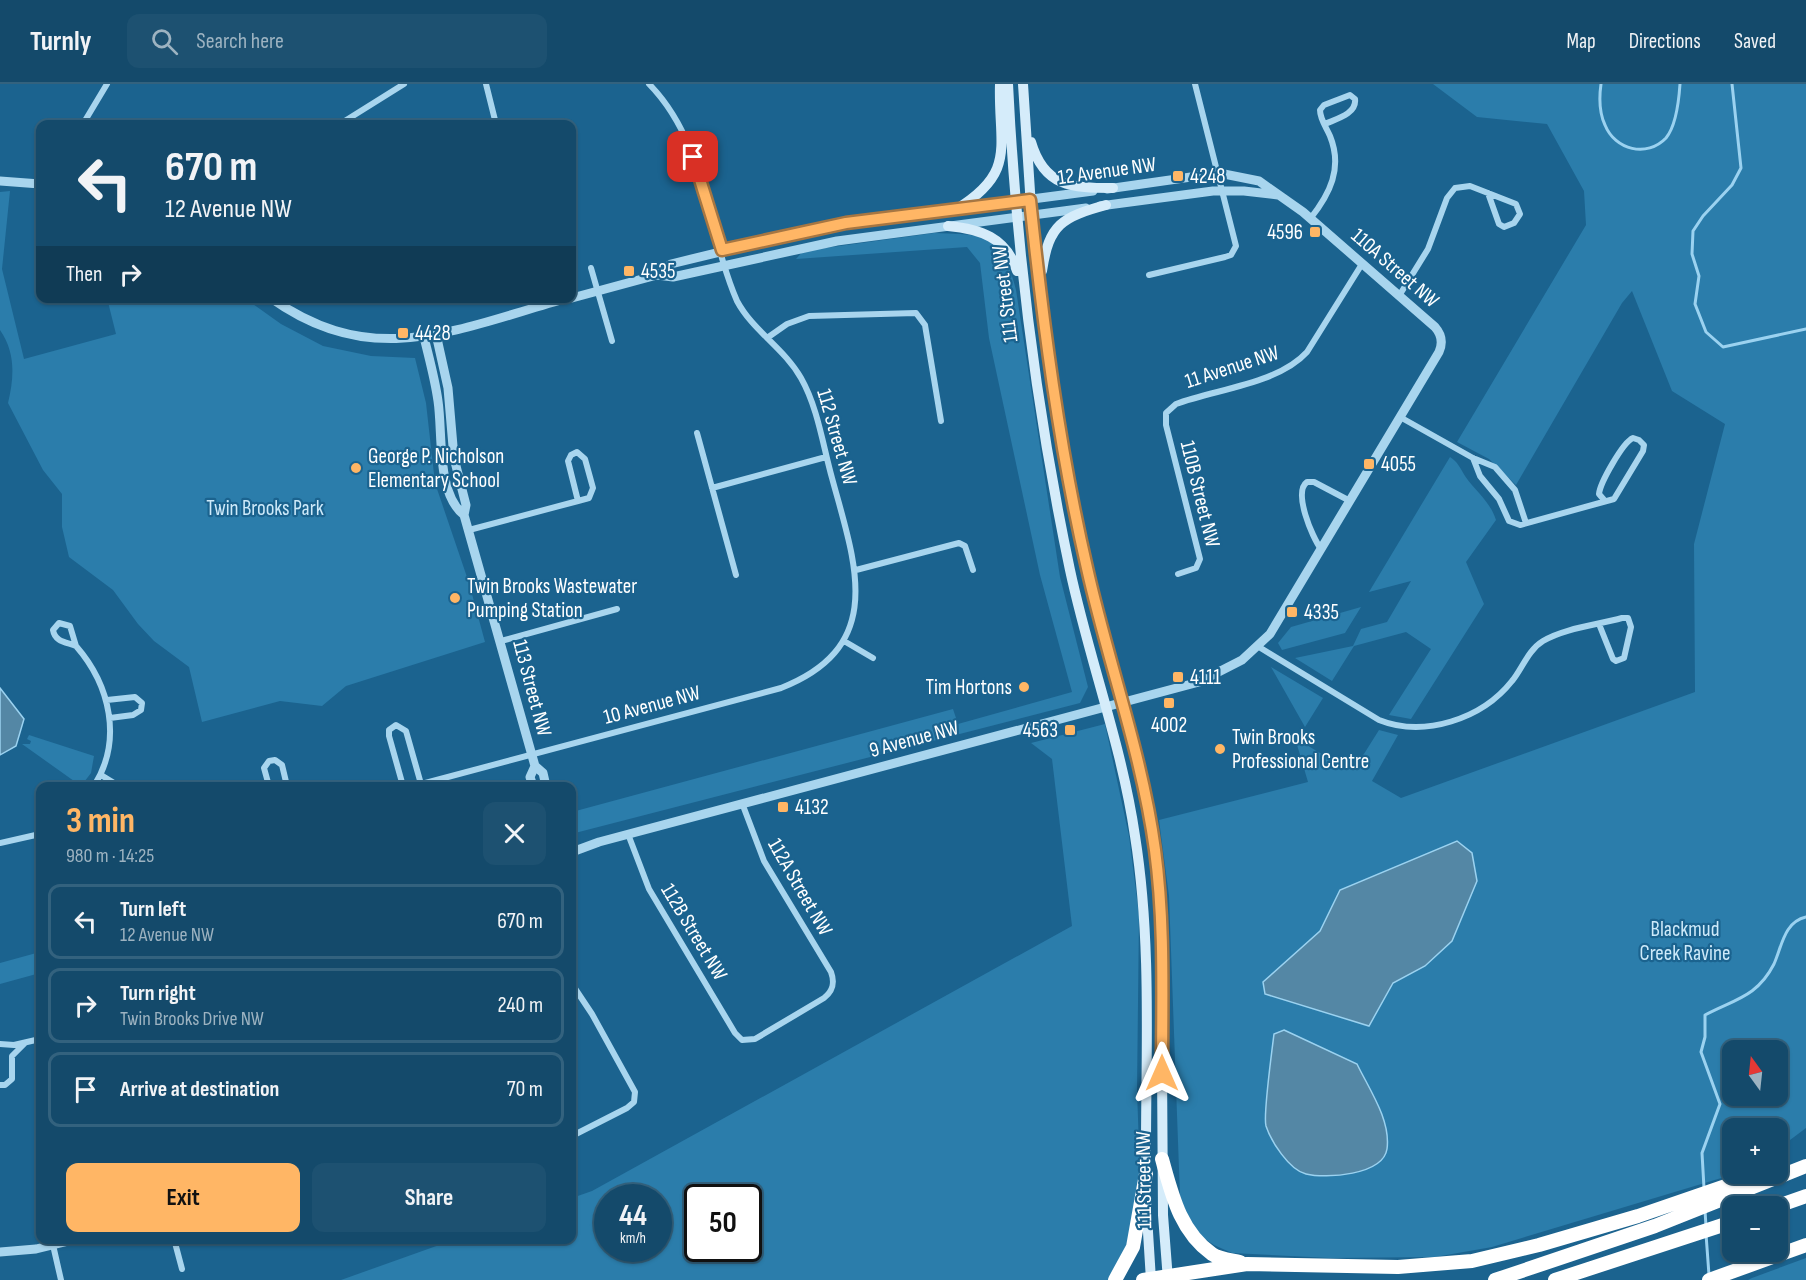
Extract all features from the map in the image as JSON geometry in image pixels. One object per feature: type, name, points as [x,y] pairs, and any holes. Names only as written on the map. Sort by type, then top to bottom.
[{"type":"highway","points":[[1788,1164],[1806,1157]]},
{"type":"highway","points":[[1162,1159],[1180,1216],[1189,1232],[1214,1255],[1247,1264]]},
{"type":"highway","points":[[1788,1171],[1806,1166]]},
{"type":"highway","points":[[1115,1280],[1133,1247],[1146,1174]]},
{"type":"highway","points":[[1148,1279],[1247,1264],[1398,1267],[1472,1261],[1539,1245],[1740,1184]]},
{"type":"highway","points":[[1495,1280],[1655,1226],[1745,1184]]},
{"type":"highway","points":[[1788,1202],[1806,1196]]},
{"type":"highway","points":[[1555,1280],[1722,1225]]},
{"type":"highway","points":[[1709,1280],[1806,1245]]},
{"type":"main road","points":[[955,210],[976,197],[991,183],[997,171],[1001,144],[1000,84]]},
{"type":"main road","name":"111 Street NW","points":[[1008,84],[1014,201],[1023,291],[1057,506],[1076,595],[1135,832],[1144,917],[1148,1279]]},
{"type":"main road","name":"111 Street NW","points":[[1023,84],[1031,214],[1052,384],[1073,504],[1121,703],[1141,775],[1159,885],[1162,1159],[1167,1277]]},
{"type":"main road","points":[[1026,124],[1035,155],[1053,178],[1070,186],[1113,188]]},
{"type":"main road","points":[[1039,286],[1045,248],[1054,231],[1074,213],[1106,205]]},
{"type":"main road","points":[[948,226],[975,230],[997,240],[1014,261],[1023,291]]},
{"type":"street","points":[[85,120],[107,84]]},
{"type":"street","points":[[356,120],[404,84]]},
{"type":"street","points":[[486,84],[495,120]]},
{"type":"street","name":"112 Street NW","points":[[649,84],[667,105],[686,138],[740,308],[790,362],[805,386],[856,570],[855,602],[844,641]]},
{"type":"street","points":[[1149,275],[1225,257],[1235,249],[1236,243],[1195,84]]},
{"type":"street","points":[[1310,219],[1329,194],[1335,171],[1332,142],[1319,112],[1324,105],[1346,95],[1355,99],[1356,105],[1352,110],[1325,124]]},
{"type":"street","points":[[0,181],[36,184]]},
{"type":"street","name":"12 Avenue NW","points":[[657,275],[671,264],[827,226],[1113,188],[1259,181],[1310,219]]},
{"type":"street","name":"12 Avenue NW","points":[[576,296],[657,275],[673,277],[837,241],[1106,205],[1221,182],[1278,195]]},
{"type":"street","points":[[1399,296],[1428,249],[1452,190],[1466,185],[1488,193],[1518,205],[1520,214],[1511,226],[1504,227],[1499,224],[1488,193]]},
{"type":"street","name":"110A Street NW","points":[[1259,647],[1270,634],[1322,550],[1439,352],[1442,342],[1435,327],[1310,219]]},
{"type":"street","name":"11 Avenue NW","points":[[1169,408],[1180,402],[1272,375],[1296,362],[1307,352],[1362,264]]},
{"type":"street","points":[[591,268],[612,341]]},
{"type":"street","name":"12 Avenue NW","points":[[279,303],[318,326],[343,335],[382,340],[424,337],[551,303]]},
{"type":"street","points":[[767,338],[787,324],[809,316],[907,311],[919,315],[926,325],[941,421]]},
{"type":"street","name":"113 Street NW","points":[[436,334],[448,388],[454,458],[466,505],[465,515],[535,766],[543,773],[545,782]]},
{"type":"street","name":"113 Street NW","points":[[424,337],[438,400],[445,474],[455,508],[465,515]]},
{"type":"street","name":"110B Street NW","points":[[1169,408],[1164,416],[1200,559],[1195,569],[1178,574]]},
{"type":"street","points":[[1400,417],[1473,458],[1495,467],[1518,497],[1526,523]]},
{"type":"street","points":[[697,434],[736,575]]},
{"type":"street","points":[[1473,458],[1480,476],[1499,499],[1509,521],[1516,525],[1614,499],[1641,454],[1644,445],[1639,440],[1633,438],[1625,443],[1602,483],[1599,494],[1605,501]]},
{"type":"street","points":[[469,530],[578,501],[589,498],[593,488],[585,459],[577,452],[571,455],[568,461],[578,501]]},
{"type":"street","points":[[712,488],[826,457]]},
{"type":"street","points":[[1322,550],[1315,541],[1309,524],[1300,493],[1302,487],[1307,482],[1314,482],[1350,501]]},
{"type":"street","points":[[856,570],[958,543],[965,546],[973,570]]},
{"type":"street","points":[[501,641],[617,609]]},
{"type":"street","points":[[1259,647],[1379,720],[1393,725],[1417,727],[1441,724],[1480,708],[1506,688],[1534,649],[1543,641],[1599,624],[1626,617],[1630,619],[1631,627],[1624,658],[1616,661],[1613,659],[1599,624]]},
{"type":"street","points":[[844,641],[873,658]]},
{"type":"street","name":"10 Avenue NW","points":[[429,782],[781,688],[813,672],[833,655],[844,641]]},
{"type":"street","points":[[76,646],[93,668],[107,700],[110,718],[109,747],[101,775],[97,782]]},
{"type":"street","name":"9 Avenue NW","points":[[576,851],[628,834],[1207,679],[1242,660],[1259,647]]},
{"type":"street","points":[[107,700],[135,697],[142,703],[137,713],[110,718]]},
{"type":"street","points":[[402,782],[389,736],[391,728],[396,725],[406,730],[421,782]]},
{"type":"street","points":[[268,782],[264,768],[269,761],[275,759],[282,765],[287,782]]},
{"type":"street","name":"113 Street NW","points":[[532,782],[530,777],[535,766]]},
{"type":"street","points":[[101,775],[112,782]]},
{"type":"street","name":"112A Street NW","points":[[742,803],[759,852],[831,972],[833,986],[824,998],[759,1038],[742,1040]]},
{"type":"street","name":"112B Street NW","points":[[628,834],[649,889],[735,1033],[742,1040]]},
{"type":"street","points":[[0,843],[36,835]]},
{"type":"street","points":[[576,991],[634,1086],[635,1098],[627,1108],[576,1134]]},
{"type":"street","points":[[0,1044],[36,1040]]},
{"type":"street","points":[[0,1085],[6,1085],[12,1079],[12,1056],[25,1043]]},
{"type":"street","points":[[0,1252],[57,1244]]},
{"type":"street","points":[[175,1244],[182,1269]]},
{"type":"street","points":[[53,1245],[61,1280]]},
{"type":"green space","name":"Blackmud Creek Ravine","points":[[1433,84],[1806,84],[1806,1128],[1788,1142],[1788,1118],[1722,1118],[1722,1178],[1492,1247],[1435,1257],[1330,1258],[1232,1253],[1199,1235],[1189,1220],[1180,1196],[1169,896],[1159,820],[1308,782],[1295,738],[1345,768],[1357,765],[1379,730],[1398,735],[1372,781],[1401,798],[1695,692],[1694,544],[1725,424],[1672,391],[1632,291],[1622,303],[1516,485],[1489,459],[1457,442],[1586,225],[1584,191],[1547,124],[1477,117]]},
{"type":"green space","name":"Twin Brooks Park","points":[[10,191],[2,269],[24,359],[116,334],[108,303],[252,303],[281,324],[323,346],[371,356],[415,358],[426,403],[435,483],[469,583],[485,642],[346,686],[322,706],[280,701],[202,722],[189,667],[154,641],[138,624],[113,590],[69,557],[62,527],[62,494],[43,470],[8,403],[12,384],[12,366],[9,348],[0,330],[0,192]]},
{"type":"green space","points":[[934,233],[980,237],[998,247],[1005,257],[1016,290],[1060,577],[1088,687],[1080,703],[576,833],[576,811],[953,709],[958,724],[1072,692],[1040,575],[989,338],[980,263],[967,247],[796,259],[803,251]]},
{"type":"green space","points":[[1450,457],[1486,502],[1496,520],[1466,562],[1484,604],[1411,719],[1389,715],[1431,649],[1406,632],[1354,646],[1332,681],[1295,658],[1353,646],[1361,629],[1387,622],[1411,581],[1369,592]]},
{"type":"green space","points":[[1361,607],[1345,633],[1282,650],[1278,643],[1291,627]]},
{"type":"green space","points":[[1271,667],[1323,698],[1305,727]]},
{"type":"green space","points":[[1105,724],[1129,836],[1139,915],[1137,1091],[1140,1173],[1128,1247],[1121,1266],[1108,1280],[341,1280],[442,1244],[576,1244],[576,1197],[594,1190],[594,1262],[672,1262],[672,1184],[605,1184],[1072,926],[1052,759],[1031,743]]},
{"type":"green space","points":[[29,735],[94,756],[91,773],[84,782],[75,782],[22,744],[30,744],[31,741],[27,739]]},
{"type":"green space","points":[[36,953],[36,974],[0,984],[0,963]]},
{"type":"green space","points":[[1806,1258],[1806,1280],[1748,1280],[1752,1278]]},
{"type":"shaded area","points":[[0,688],[24,719],[16,746],[0,755]]},
{"type":"shaded area","points":[[1457,841],[1472,853],[1477,881],[1452,941],[1425,966],[1393,983],[1369,1026],[1265,994],[1263,982],[1320,931],[1340,890]]},
{"type":"shaded area","points":[[1284,1030],[1357,1064],[1378,1105],[1386,1127],[1387,1149],[1383,1158],[1375,1165],[1365,1170],[1339,1175],[1306,1174],[1293,1167],[1276,1147],[1265,1120],[1274,1034]]},
{"type":"waterway","points":[[1601,84],[1601,110],[1610,134],[1624,145],[1641,149],[1650,148],[1666,138],[1676,112],[1680,84]]},
{"type":"waterway","points":[[1732,84],[1741,168],[1732,185],[1703,216],[1693,231],[1692,254],[1699,276],[1695,304],[1706,332],[1723,347],[1806,329]]},
{"type":"waterway","points":[[1704,1188],[1702,1153],[1720,1104],[1701,1052],[1705,1037],[1705,1015],[1744,996],[1760,984],[1774,964],[1788,929],[1806,917]]},
{"type":"waterway","points":[[1705,1210],[1706,1227]]},
{"type":"waterway","points":[[1706,1234],[1709,1275]]},
{"type":"place","name":"4248","points":[[1178,176]]},
{"type":"place","name":"4596","points":[[1315,232]]},
{"type":"place","name":"4535","points":[[629,271]]},
{"type":"place","name":"4428","points":[[403,333]]},
{"type":"place","name":"4055","points":[[1369,464]]},
{"type":"place","name":"George P. Nicholson Elementary School","points":[[356,468]]},
{"type":"place","name":"Twin Brooks Wastewater Pumping Station","points":[[455,598]]},
{"type":"place","name":"4335","points":[[1292,612]]},
{"type":"place","name":"4111","points":[[1178,677]]},
{"type":"place","name":"Tim Hortons","points":[[1024,687]]},
{"type":"place","name":"4002","points":[[1169,703]]},
{"type":"place","name":"4563","points":[[1070,730]]},
{"type":"place","name":"Twin Brooks Professional Centre","points":[[1220,749]]},
{"type":"place","name":"4132","points":[[783,807]]},
{"type":"route","points":[[693,157],[722,250],[827,226],[883,217],[1030,200],[1052,384],[1073,504],[1086,567],[1141,775],[1152,832],[1161,916],[1162,1073]]}]
